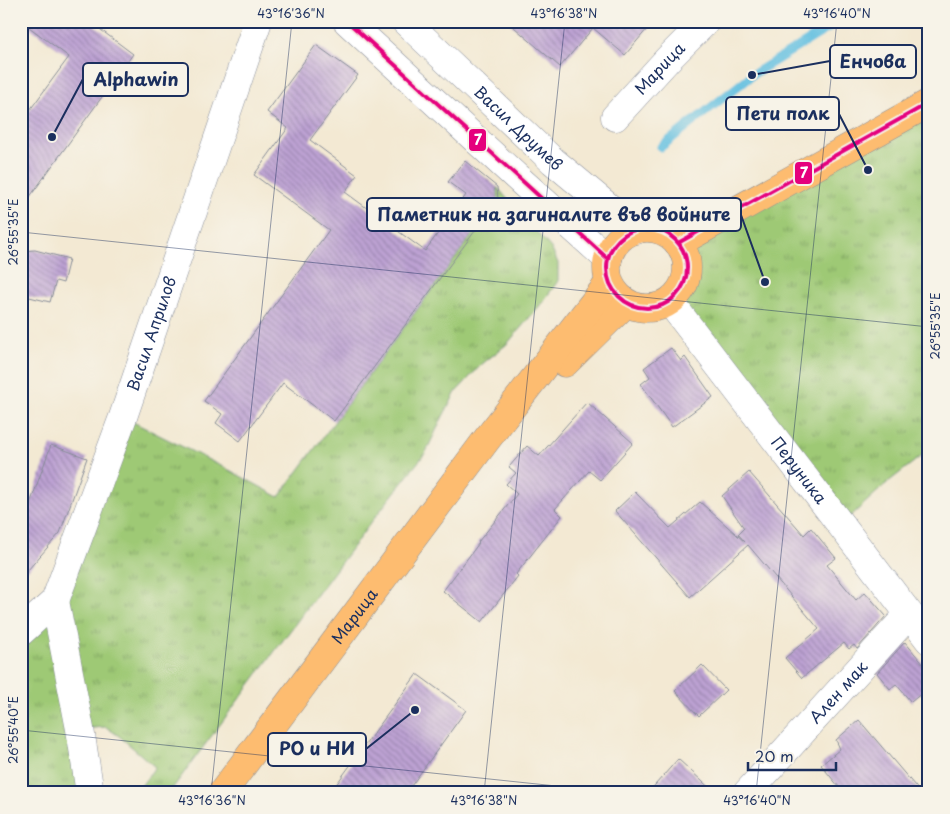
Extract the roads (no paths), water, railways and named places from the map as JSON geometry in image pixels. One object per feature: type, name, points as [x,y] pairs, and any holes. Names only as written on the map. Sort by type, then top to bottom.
[{"type":"main road","points":[[678,243],[929,103]]},
{"type":"main road","points":[[647,228],[659,230],[670,235],[678,243],[687,263],[687,274],[681,290],[670,302],[659,307],[648,309],[636,308],[614,281],[612,249],[618,240],[636,230],[647,228]]},
{"type":"main road","name":"Марица","points":[[222,793],[487,439],[614,281]]},
{"type":"street","name":"Васил Априлов","points":[[21,632],[55,601],[123,417],[258,21]]},
{"type":"street","points":[[347,21],[522,182],[614,281]]},
{"type":"street","name":"Васил Друмев","points":[[405,21],[553,161],[636,230]]},
{"type":"street","name":"Марица","points":[[615,117],[706,21]]},
{"type":"street","name":"Перуника","points":[[670,302],[929,640]]},
{"type":"street","points":[[55,601],[90,791]]},
{"type":"street","name":"Ален мак","points":[[747,793],[909,614]]},
{"type":"waterway","points":[[661,147],[752,75],[840,21]]},
{"type":"place","name":"Енчова","points":[[752,75]]},
{"type":"place","name":"Alphawin","points":[[52,137]]},
{"type":"place","name":"Пети полк","points":[[868,170]]},
{"type":"place","name":"Паметник на загиналите във войните","points":[[765,282]]},
{"type":"place","name":"РО и НИ","points":[[415,710]]}]
